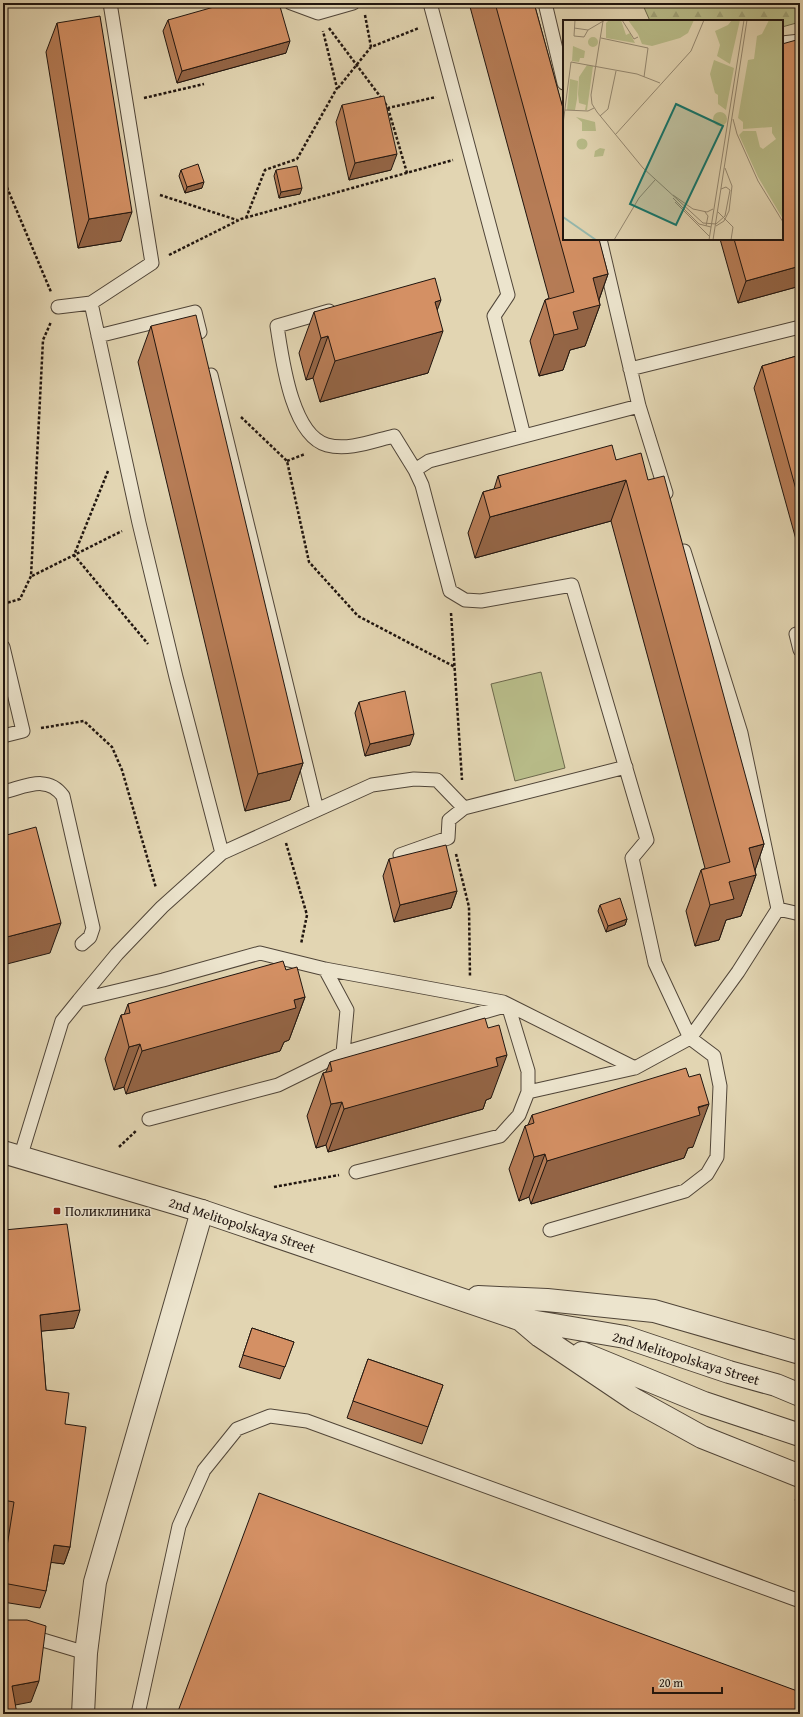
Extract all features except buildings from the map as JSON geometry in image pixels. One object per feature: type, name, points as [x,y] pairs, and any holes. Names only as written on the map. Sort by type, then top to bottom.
[{"type":"street","name":"2nd Melitopolskaya Street","points":[[11,1155],[202,1211],[519,1319],[625,1337],[729,1372],[776,1385],[800,1395]]},
{"type":"street","points":[[84,1714],[86,1653],[95,1582],[202,1211]]},
{"type":"street","name":"2nd Melitopolskaya Street","points":[[455,1297],[547,1300],[654,1311],[800,1353]]},
{"type":"street","points":[[519,1319],[540,1336],[635,1400],[702,1438],[800,1476]]},
{"type":"street","points":[[540,1336],[704,1403],[800,1435]]},
{"type":"lane","points":[[58,307],[91,303],[152,263],[110,3]]},
{"type":"lane","points":[[292,3],[318,13],[358,7]]},
{"type":"lane","points":[[430,3],[508,295],[494,316],[524,436]]},
{"type":"lane","points":[[546,3],[563,79]]},
{"type":"lane","points":[[783,43],[800,41]]},
{"type":"lane","points":[[600,240],[638,406],[669,505]]},
{"type":"lane","points":[[91,303],[139,523],[176,677],[222,853]]},
{"type":"lane","points":[[341,307],[277,326],[285,371],[295,408],[309,432],[326,445],[345,447],[394,436],[415,470],[422,485],[450,591],[465,600],[481,601],[572,585],[647,840],[632,858],[655,964],[690,1038],[714,1056],[720,1086],[717,1157],[707,1174],[685,1191],[550,1230]]},
{"type":"lane","points":[[98,336],[195,312],[202,341]]},
{"type":"lane","points":[[630,369],[800,327]]},
{"type":"lane","points":[[208,363],[317,810]]},
{"type":"lane","points":[[415,470],[429,462],[638,406]]},
{"type":"lane","points":[[528,1092],[635,1068],[690,1038],[738,972],[778,909],[741,733],[679,535]]},
{"type":"lane","points":[[796,634],[800,650]]},
{"type":"lane","points":[[3,648],[23,731],[3,736]]},
{"type":"lane","points":[[400,855],[448,838],[449,820],[464,808],[626,766]]},
{"type":"lane","points":[[11,1155],[62,1021],[117,954],[162,907],[222,853],[372,785],[414,779],[437,780],[464,808]]},
{"type":"lane","points":[[3,792],[38,783],[48,784],[57,788],[63,796],[93,928],[90,936],[82,944]]},
{"type":"lane","points":[[778,909],[800,914]]},
{"type":"lane","points":[[79,1000],[163,980],[260,953],[325,969],[470,995],[508,1005],[635,1068]]},
{"type":"lane","points":[[325,969],[346,1010],[343,1053]]},
{"type":"lane","points":[[149,1119],[278,1085],[343,1053],[508,1005]]},
{"type":"lane","points":[[356,1172],[500,1136],[519,1115],[528,1092],[528,1071],[508,1005]]},
{"type":"lane","points":[[138,1714],[179,1526],[204,1470],[237,1429],[270,1416],[307,1421],[800,1600]]},
{"type":"lane","points":[[3,1628],[86,1653]]},
{"type":"path","points":[[358,7],[370,47]]},
{"type":"path","points":[[318,13],[388,108],[407,173]]},
{"type":"path","points":[[318,13],[337,88]]},
{"type":"path","points":[[246,218],[265,170],[297,159],[337,88],[370,47],[435,21]]},
{"type":"path","points":[[126,103],[204,84]]},
{"type":"path","points":[[388,108],[454,92]]},
{"type":"path","points":[[152,263],[237,220],[470,155]]},
{"type":"path","points":[[3,178],[58,307],[43,340],[31,576],[20,599],[3,604]]},
{"type":"path","points":[[140,188],[237,220]]},
{"type":"path","points":[[215,392],[287,461],[309,562],[358,616],[455,667]]},
{"type":"path","points":[[74,555],[121,440]]},
{"type":"path","points":[[31,576],[139,523]]},
{"type":"path","points":[[74,555],[150,646]]},
{"type":"path","points":[[23,731],[84,721],[112,747],[122,770],[162,907]]},
{"type":"path","points":[[281,826],[307,915],[297,962]]},
{"type":"path","points":[[119,1147],[149,1119]]},
{"type":"path","points":[[274,1187],[356,1172]]},
{"type":"green space","points":[[642,3],[800,3],[800,22],[783,27],[783,20],[650,20]]},
{"type":"green space","points":[[541,672],[565,768],[515,781],[491,684]]},
{"type":"place","name":"Поликлиника","points":[[57,1211]]}]
